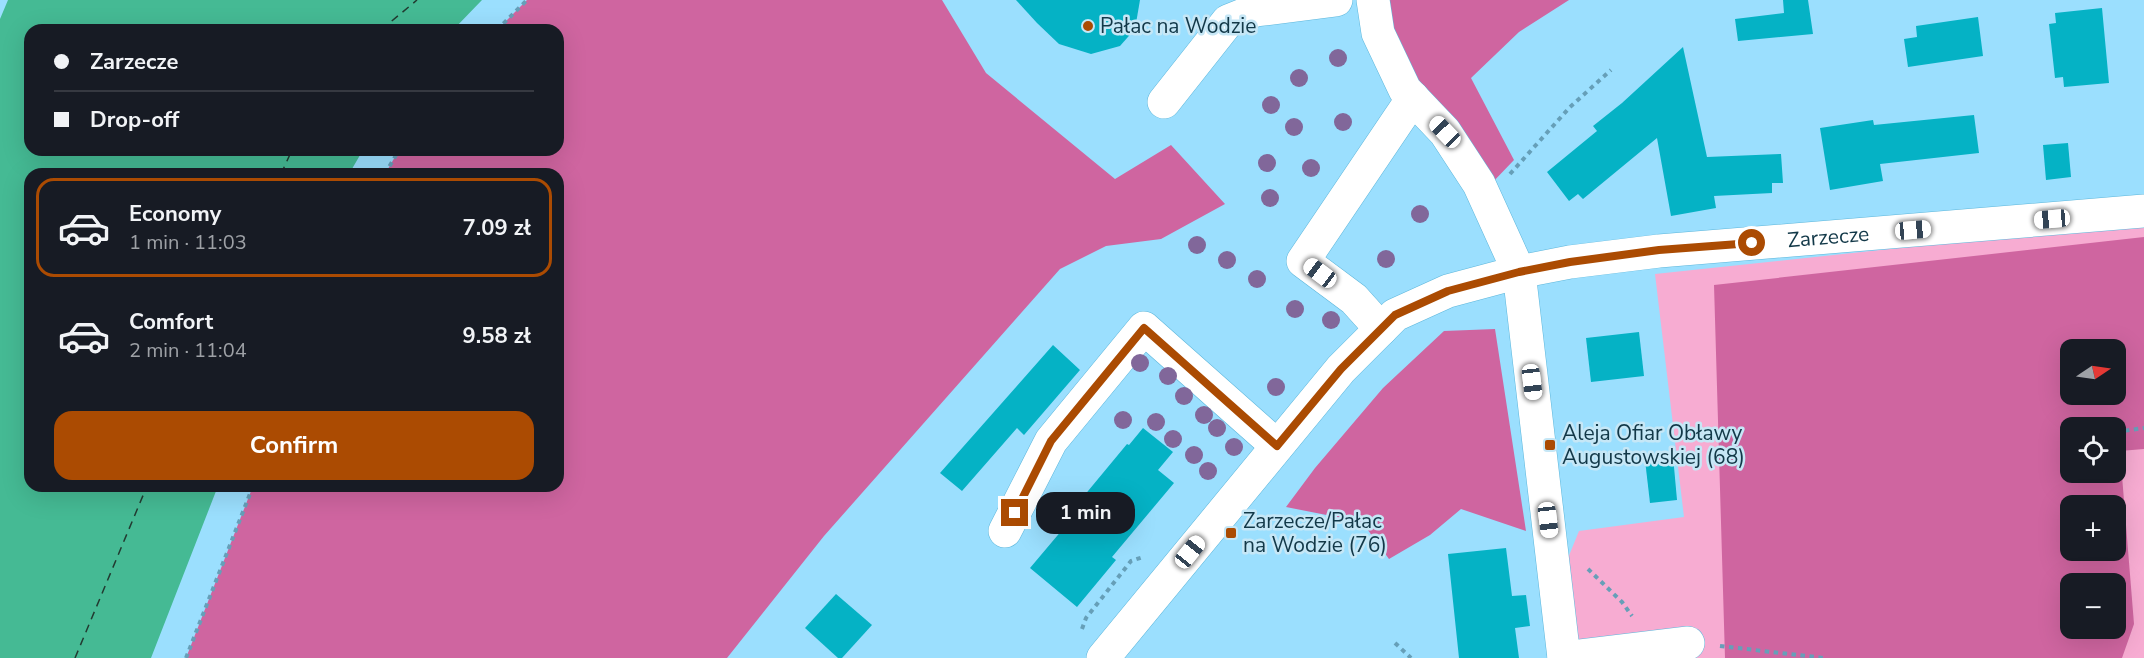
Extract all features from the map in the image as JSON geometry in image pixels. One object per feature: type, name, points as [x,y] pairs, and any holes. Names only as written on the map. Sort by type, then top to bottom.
[{"type":"street","points":[[1164,102],[1228,21],[1256,10],[1336,0]]},
{"type":"street","points":[[1373,0],[1378,33],[1405,90],[1445,132],[1479,184],[1519,272],[1564,658],[1688,644]]},
{"type":"street","points":[[1381,329],[1354,299],[1303,261],[1413,98]]},
{"type":"street","name":"Zarzecze","points":[[1103,658],[1341,369],[1395,315],[1448,291],[1519,272],[1570,262],[1659,250],[2144,211]]},
{"type":"street","points":[[1005,531],[1051,441],[1144,328],[1277,446]]},
{"type":"path","points":[[503,24],[527,0]]},
{"type":"path","points":[[1486,198],[1520,164],[1570,107],[1611,70]]},
{"type":"path","points":[[2126,431],[2144,428]]},
{"type":"path","points":[[186,658],[251,492]]},
{"type":"path","points":[[1584,564],[1622,602],[1638,623],[1644,635],[1646,648]]},
{"type":"path","points":[[1395,643],[1412,658]]},
{"type":"path","points":[[1688,644],[1824,658]]},
{"type":"shaded area","points":[[8,0],[482,0],[459,24],[24,24],[24,156],[360,156],[352,168],[24,168],[24,492],[216,492],[151,658],[0,658],[0,19]]},
{"type":"shaded area","points":[[527,0],[942,0],[986,73],[1115,179],[1171,145],[1225,204],[1161,239],[1106,246],[1060,269],[824,536],[727,658],[186,658],[251,492],[564,492],[564,168],[388,168],[396,156],[564,156],[564,24],[503,24]]},
{"type":"shaded area","points":[[1387,0],[1569,0],[1519,32],[1471,78],[1514,160],[1490,185],[1403,71]]},
{"type":"shaded area","points":[[2144,222],[2144,658],[1579,658],[1568,558],[1579,531],[1684,517],[1655,274]]},
{"type":"shaded area","points":[[2144,237],[2144,449],[2126,450],[2126,417],[2060,417],[2060,483],[2123,483],[2124,495],[2060,495],[2060,561],[2126,561],[2126,525],[2134,624],[2122,658],[1725,658],[1714,285]]},
{"type":"shaded area","points":[[1495,329],[1526,531],[1461,509],[1430,535],[1389,559],[1362,522],[1286,507],[1315,468],[1383,388],[1444,331]]},
{"type":"building","name":"Pałac na Wodzie","points":[[1016,0],[1140,0],[1135,29],[1120,46],[1091,54],[1059,44]]},
{"type":"building","points":[[1783,0],[1808,0],[1813,34],[1738,41],[1735,19],[1784,13]]},
{"type":"building","points":[[2102,8],[2109,83],[2064,87],[2063,77],[2055,78],[2049,24],[2056,23],[2055,13]]},
{"type":"building","points":[[1978,17],[1983,56],[1908,67],[1904,39],[1917,37],[1916,26]]},
{"type":"building","points":[[1683,47],[1707,157],[1781,154],[1783,183],[1772,183],[1772,193],[1714,196],[1716,208],[1671,216],[1657,138],[1583,199],[1578,194],[1569,201],[1547,172],[1597,131],[1593,126],[1622,103]]},
{"type":"building","points":[[1974,115],[1979,153],[1880,164],[1883,181],[1830,190],[1820,128],[1873,120],[1874,125]]},
{"type":"building","points":[[2068,143],[2071,177],[2046,180],[2043,145]]},
{"type":"building","points":[[1639,332],[1644,376],[1591,382],[1586,338]]},
{"type":"building","points":[[1053,345],[1080,370],[1024,435],[1017,428],[962,491],[940,473]]},
{"type":"building","points":[[1143,428],[1173,452],[1158,470],[1174,483],[1112,557],[1116,560],[1077,607],[1030,568],[1068,523],[1064,520]]},
{"type":"building","points":[[1673,456],[1677,500],[1650,503],[1645,460]]},
{"type":"building","points":[[1506,548],[1512,596],[1526,595],[1530,626],[1515,628],[1519,658],[1459,658],[1448,554]]},
{"type":"building","points":[[836,594],[872,625],[842,658],[838,658],[805,628]]},
{"type":"ferry route","points":[[388,24],[417,0]]},
{"type":"ferry route","points":[[284,168],[289,156]]},
{"type":"ferry route","points":[[75,658],[144,492]]},
{"type":"place","name":"Pałac na Wodzie","points":[[1088,26]]},
{"type":"place","name":"Aleja Ofiar Obławy Augustowskiej (68)","points":[[1550,445]]},
{"type":"place","name":"Zarzecze/Pałac na Wodzie (76)","points":[[1231,533]]},
{"type":"route","points":[[1015,513],[1051,441],[1144,328],[1277,446],[1341,369],[1395,315],[1448,291],[1519,272],[1570,262],[1659,250],[1752,243]]}]
